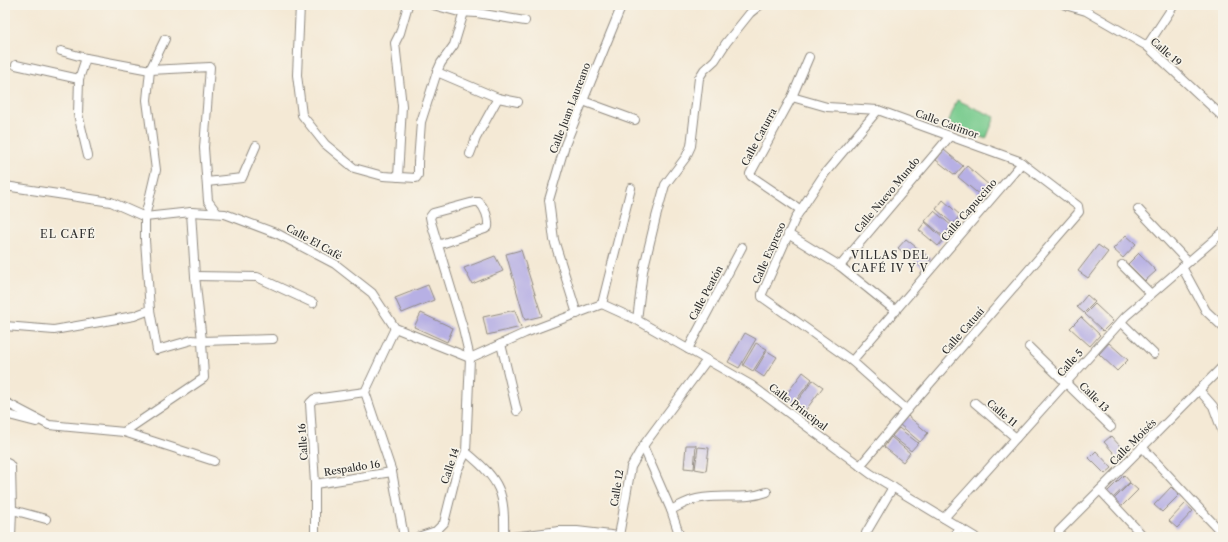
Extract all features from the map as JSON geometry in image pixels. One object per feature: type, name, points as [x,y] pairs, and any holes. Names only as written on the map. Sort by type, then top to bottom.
[{"type":"street","points":[[300,5],[297,75],[302,115],[325,144],[354,168],[383,176],[416,178],[418,175],[422,122],[436,72],[454,44],[464,12]]},
{"type":"street","points":[[398,177],[402,106],[395,43],[400,33],[408,5]]},
{"type":"street","points":[[433,5],[464,12],[525,21]]},
{"type":"street","name":"Calle Juan Laureano","points":[[577,314],[554,240],[549,200],[565,145],[622,5]]},
{"type":"street","points":[[637,320],[643,271],[665,185],[686,157],[691,146],[699,78],[704,70],[715,60],[726,43],[750,13],[760,5]]},
{"type":"street","name":"Calle 19","points":[[1066,5],[1086,11],[1147,46],[1223,117]]},
{"type":"street","points":[[1147,46],[1174,5]]},
{"type":"street","points":[[165,39],[150,70],[147,100],[156,170],[146,217],[145,240],[150,310],[157,350],[192,340],[273,339]]},
{"type":"street","points":[[60,51],[86,58],[150,70],[210,67],[204,148],[208,201],[217,213]]},
{"type":"street","points":[[792,97],[809,57]]},
{"type":"street","points":[[86,58],[79,79],[78,114],[88,156]]},
{"type":"street","points":[[16,65],[79,79]]},
{"type":"street","points":[[436,72],[498,98],[518,102]]},
{"type":"street","name":"Calle Catimor","points":[[792,97],[827,107],[878,110],[1019,161],[1078,206],[1079,209]]},
{"type":"street","name":"Calle Caturra","points":[[792,97],[750,174],[801,210]]},
{"type":"street","points":[[470,154],[476,138],[498,98]]},
{"type":"street","points":[[583,101],[635,120]]},
{"type":"street","name":"Calle Expreso","points":[[878,110],[825,173],[801,210],[788,234],[762,297],[852,361],[907,410]]},
{"type":"street","name":"Calle Nuevo Mundo","points":[[840,266],[950,136]]},
{"type":"street","points":[[207,182],[242,178],[256,146]]},
{"type":"street","name":"Calle Capuccino","points":[[852,361],[1022,163]]},
{"type":"street","points":[[5,186],[112,202],[146,217]]},
{"type":"street","points":[[404,537],[392,472],[365,392],[395,328],[470,358],[524,333],[602,304],[631,188]]},
{"type":"street","name":"Calle 14","points":[[418,537],[436,531],[444,523],[457,471],[466,452],[470,358],[463,328],[431,222],[430,217],[433,213],[474,202],[480,202],[483,206],[488,227],[438,244]]},
{"type":"street","name":"Calle Catuaí","points":[[860,466],[1079,212],[1079,209]]},
{"type":"street","points":[[1138,209],[1185,265],[1206,311],[1223,327]]},
{"type":"street","points":[[124,432],[204,378],[191,212]]},
{"type":"street","name":"Calle El Café","points":[[146,217],[191,212],[225,214],[278,234],[335,264],[372,293],[395,328]]},
{"type":"street","name":"Calle 5","points":[[944,518],[1121,322],[1223,232]]},
{"type":"street","points":[[788,234],[840,266],[896,311]]},
{"type":"street","name":"Calle Peatón","points":[[688,349],[742,247]]},
{"type":"street","points":[[1122,265],[1151,294]]},
{"type":"street","points":[[195,276],[257,277],[313,303]]},
{"type":"street","name":"Calle Principal","points":[[602,304],[637,320],[751,385],[860,466],[975,537]]},
{"type":"street","points":[[5,326],[54,330],[134,316],[150,310]]},
{"type":"street","points":[[1121,322],[1154,354]]},
{"type":"street","points":[[501,344],[517,411]]},
{"type":"street","name":"Calle 13","points":[[1029,347],[1111,427]]},
{"type":"street","name":"Calle 12","points":[[512,537],[558,534],[577,531],[594,535],[619,536],[631,467],[643,446],[707,360]]},
{"type":"street","name":"Calle Moisés","points":[[1059,535],[1059,531],[1223,366]]},
{"type":"street","points":[[1199,390],[1213,406],[1223,433]]},
{"type":"street","name":"Calle 16","points":[[315,537],[315,484],[310,402],[314,399],[365,392]]},
{"type":"street","points":[[5,402],[49,425]]},
{"type":"street","name":"Calle 11","points":[[975,403],[1016,438]]},
{"type":"street","points":[[5,414],[49,425],[124,432],[214,461]]},
{"type":"street","points":[[643,446],[680,537]]},
{"type":"street","points":[[1142,447],[1223,534]]},
{"type":"street","points":[[466,452],[481,464],[499,487],[503,498],[505,514],[504,537]]},
{"type":"street","points":[[5,462],[11,467],[9,509],[11,537]]},
{"type":"street","name":"Respaldo 16","points":[[315,484],[392,472]]},
{"type":"street","points":[[866,537],[866,533],[893,487]]},
{"type":"street","points":[[1100,490],[1144,537]]},
{"type":"street","points":[[670,510],[689,501],[703,497],[741,497],[767,492]]},
{"type":"street","points":[[9,509],[46,519]]},
{"type":"street","points":[[954,537],[959,527]]},
{"type":"green space","points":[[957,100],[995,117],[986,139],[948,123]]},
{"type":"building","points":[[944,150],[963,166],[955,175],[936,160]]},
{"type":"building","points":[[967,166],[990,186],[981,196],[958,177]]},
{"type":"building","points":[[943,200],[960,215],[953,224],[936,209]]},
{"type":"building","points":[[934,211],[952,226],[943,236],[925,221]]},
{"type":"building","points":[[925,222],[944,239],[938,246],[919,230]]},
{"type":"building","points":[[1126,235],[1136,244],[1123,258],[1113,249]]},
{"type":"building","points":[[906,239],[931,259],[923,268],[898,248]]},
{"type":"building","points":[[1098,245],[1108,252],[1088,278],[1078,271]]},
{"type":"building","points":[[521,250],[542,316],[525,320],[506,254]]},
{"type":"building","points":[[1139,253],[1156,271],[1145,281],[1128,264]]},
{"type":"building","points":[[495,256],[503,271],[472,284],[464,268]]},
{"type":"building","points":[[428,285],[434,300],[402,313],[395,298]]},
{"type":"building","points":[[1087,295],[1095,302],[1084,313],[1077,307]]},
{"type":"building","points":[[1095,304],[1113,321],[1103,331],[1085,314]]},
{"type":"building","points":[[515,310],[521,327],[487,335],[483,317]]},
{"type":"building","points":[[421,313],[453,328],[447,342],[414,327]]},
{"type":"building","points":[[1081,317],[1100,335],[1090,346],[1070,328]]},
{"type":"building","points":[[745,333],[756,339],[739,368],[728,362]]},
{"type":"building","points":[[756,343],[767,349],[753,371],[743,365]]},
{"type":"building","points":[[1109,343],[1128,360],[1117,371],[1099,354]]},
{"type":"building","points":[[767,351],[777,357],[764,377],[755,371]]},
{"type":"building","points":[[803,372],[812,379],[794,403],[785,396]]},
{"type":"building","points":[[813,380],[823,387],[805,411],[795,404]]},
{"type":"building","points":[[908,416],[928,433],[920,442],[900,425]]},
{"type":"building","points":[[899,428],[918,443],[911,451],[892,436]]},
{"type":"building","points":[[1111,436],[1128,455],[1121,461],[1104,442]]},
{"type":"building","points":[[891,437],[910,453],[903,462],[884,447]]},
{"type":"building","points":[[686,445],[696,445],[694,469],[684,468]]},
{"type":"building","points":[[698,447],[709,448],[706,471],[695,469]]},
{"type":"building","points":[[1096,451],[1112,468],[1105,474],[1089,458]]},
{"type":"building","points":[[1124,475],[1130,482],[1113,498],[1107,492]]},
{"type":"building","points":[[1130,483],[1138,490],[1121,507],[1113,500]]},
{"type":"building","points":[[1171,487],[1179,495],[1162,512],[1154,505]]},
{"type":"building","points":[[1185,504],[1193,511],[1177,528],[1169,521]]},
{"type":"district","name":"EL CAFÉ","points":[[68,234]]},
{"type":"district","name":"VILLAS DEL CAFÉ IV Y V","points":[[890,261]]}]
